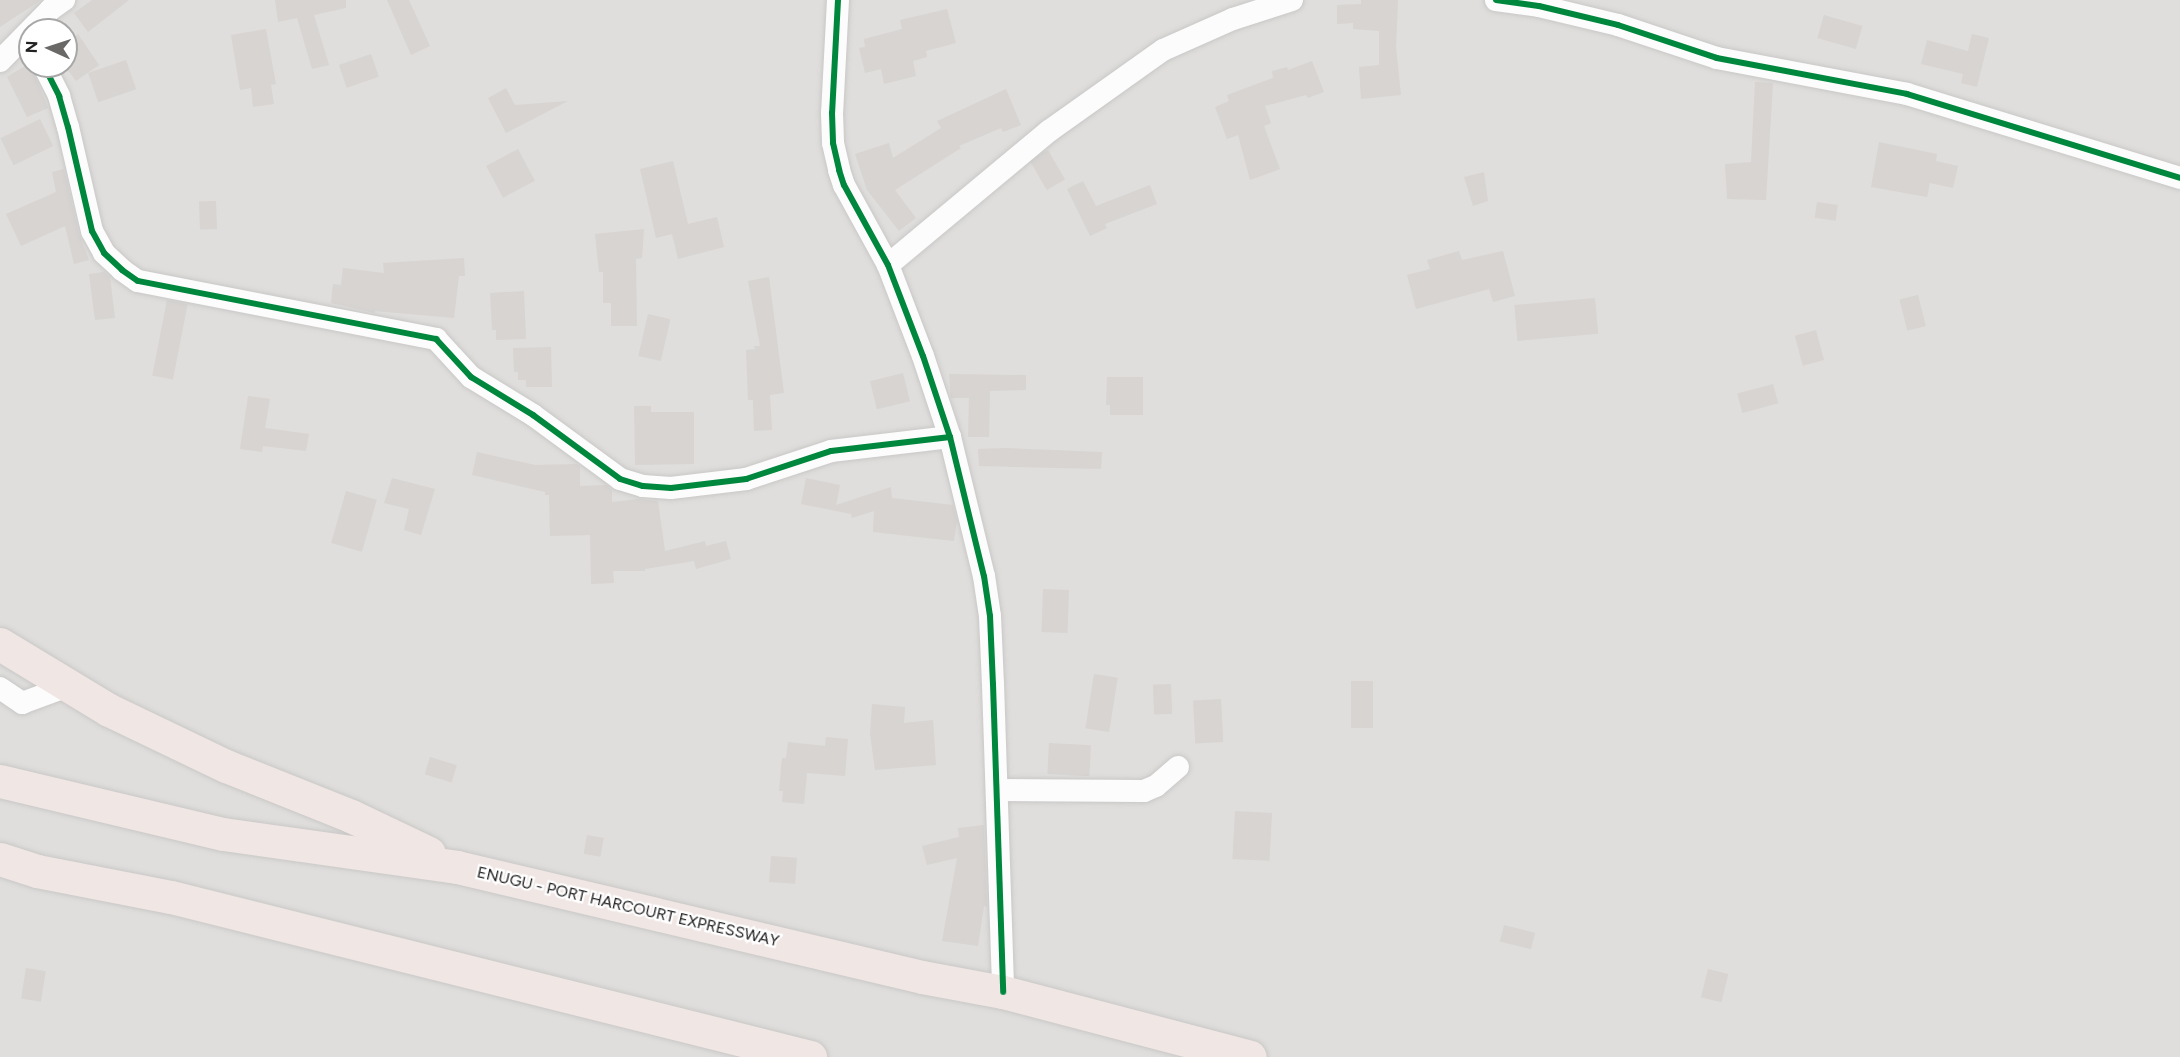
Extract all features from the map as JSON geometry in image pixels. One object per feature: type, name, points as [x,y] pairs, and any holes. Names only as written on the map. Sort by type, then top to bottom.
[{"type":"highway","points":[[0,644],[109,710],[226,766],[351,816],[457,867]]},
{"type":"highway","name":"ENUGU - PORT HARCOURT EXPRESSWAY","points":[[0,781],[223,834],[457,867],[922,977],[1003,992],[1250,1057]]},
{"type":"highway","points":[[0,859],[37,872]]},
{"type":"highway","points":[[0,870],[37,872],[171,897],[810,1057]]},
{"type":"street","points":[[46,18],[64,0]]},
{"type":"street","points":[[838,0],[832,113],[833,143],[844,185],[888,265],[923,356],[950,437],[977,542],[990,616],[998,790],[1003,992]]},
{"type":"street","points":[[888,265],[1049,131],[1154,56],[1233,19],[1292,0]]},
{"type":"street","points":[[1496,0],[1539,6],[1618,26],[1717,57],[1907,94],[2180,178]]},
{"type":"street","points":[[0,61],[18,46]]},
{"type":"street","points":[[50,78],[59,96],[68,127],[92,231],[104,253],[122,270],[138,281],[436,339],[471,377],[533,415],[620,479],[643,486],[671,488],[746,479],[831,451],[950,437]]},
{"type":"street","points":[[0,688],[22,703],[68,686]]},
{"type":"street","points":[[998,790],[1144,791],[1156,786],[1178,767]]},
{"type":"shaded area","points":[[0,0],[2180,0],[2180,1057],[0,1057]]},
{"type":"building","points":[[0,0],[41,0],[0,27]]},
{"type":"building","points":[[92,0],[129,0],[88,32],[74,13]]},
{"type":"building","points":[[275,0],[346,0],[346,8],[314,15],[329,65],[312,69],[297,18],[278,22]]},
{"type":"building","points":[[387,0],[409,0],[430,46],[411,55]]},
{"type":"building","points":[[1361,0],[1398,0],[1396,47],[1401,95],[1361,99],[1359,67],[1379,65],[1379,31],[1353,29],[1353,23],[1337,24],[1337,5],[1361,4]]},
{"type":"building","points":[[947,9],[956,43],[926,51],[927,57],[913,61],[916,76],[884,84],[881,69],[865,73],[859,48],[865,47],[864,39],[902,29],[900,20]]},
{"type":"building","points":[[1824,15],[1862,26],[1856,49],[1817,38]]},
{"type":"building","points":[[266,29],[276,84],[271,85],[274,104],[253,107],[251,88],[240,90],[231,35]]},
{"type":"building","points":[[78,34],[99,65],[76,81],[74,78],[78,78]]},
{"type":"building","points":[[1972,34],[1989,38],[1977,87],[1961,83],[1963,74],[1921,64],[1927,40],[1968,51]]},
{"type":"building","points":[[371,54],[379,77],[347,88],[339,65]]},
{"type":"building","points":[[126,60],[136,89],[98,102],[88,73]]},
{"type":"building","points":[[1312,61],[1324,92],[1308,98],[1306,95],[1265,106],[1271,123],[1264,126],[1280,169],[1250,180],[1238,135],[1227,139],[1215,107],[1229,101],[1227,95],[1273,78],[1272,71],[1287,67],[1288,70]]},
{"type":"building","points":[[18,70],[18,78],[36,78],[48,108],[27,117],[7,77]]},
{"type":"building","points":[[1755,82],[1773,83],[1766,200],[1727,199],[1725,164],[1751,162]]},
{"type":"building","points":[[506,88],[515,105],[568,101],[506,133],[488,98]]},
{"type":"building","points":[[1006,89],[1021,125],[1003,132],[1001,128],[959,146],[961,148],[895,190],[916,218],[899,231],[867,190],[855,154],[889,143],[893,158],[941,128],[937,121]]},
{"type":"building","points":[[40,119],[53,146],[14,165],[0,138]]},
{"type":"building","points":[[1879,142],[1937,154],[1936,161],[1958,166],[1953,188],[1930,183],[1927,197],[1871,187]]},
{"type":"building","points":[[518,149],[535,181],[503,198],[486,166]]},
{"type":"building","points":[[1048,150],[1065,179],[1047,190],[1030,160]]},
{"type":"building","points":[[673,161],[688,224],[717,217],[724,247],[678,259],[672,234],[656,238],[640,169]]},
{"type":"building","points":[[64,169],[79,234],[89,260],[74,264],[65,226],[21,246],[6,214],[56,192],[52,172]]},
{"type":"building","points":[[1484,172],[1488,201],[1473,206],[1464,177]]},
{"type":"building","points":[[1083,181],[1096,206],[1150,185],[1157,204],[1105,224],[1107,228],[1090,236],[1067,189]]},
{"type":"building","points":[[216,201],[217,229],[200,230],[199,202]]},
{"type":"building","points":[[1817,202],[1838,205],[1836,221],[1815,218]]},
{"type":"building","points":[[644,229],[642,258],[636,259],[637,326],[611,326],[611,303],[603,303],[603,272],[599,272],[595,234]]},
{"type":"building","points":[[1459,251],[1462,260],[1503,251],[1515,296],[1493,302],[1489,289],[1416,309],[1407,275],[1430,269],[1427,260]]},
{"type":"building","points":[[464,258],[465,276],[459,276],[454,318],[375,311],[375,313],[331,303],[333,284],[341,285],[343,268],[384,273],[383,263]]},
{"type":"building","points":[[104,272],[110,277],[115,318],[95,320],[89,274]]},
{"type":"building","points":[[769,277],[784,393],[770,395],[772,430],[754,431],[753,400],[748,400],[746,350],[760,346],[748,281]]},
{"type":"building","points":[[524,291],[526,339],[496,340],[496,330],[492,330],[490,293]]},
{"type":"building","points":[[1918,295],[1926,326],[1907,331],[1900,300]]},
{"type":"building","points":[[1595,298],[1598,334],[1517,341],[1514,305]]},
{"type":"building","points":[[167,300],[188,304],[173,380],[152,376]]},
{"type":"building","points":[[648,314],[670,319],[661,361],[638,356]]},
{"type":"building","points":[[1816,330],[1824,360],[1803,366],[1795,336]]},
{"type":"building","points":[[551,347],[552,387],[526,387],[526,380],[518,380],[518,372],[514,372],[513,348]]},
{"type":"building","points":[[903,373],[910,401],[877,409],[870,381]]},
{"type":"building","points":[[949,374],[1026,375],[1026,390],[990,391],[989,437],[968,437],[969,398],[951,398]]},
{"type":"building","points":[[1107,377],[1143,377],[1143,415],[1110,415],[1110,405],[1106,405]]},
{"type":"building","points":[[1773,384],[1778,403],[1742,413],[1737,394]]},
{"type":"building","points":[[248,396],[270,399],[265,428],[309,434],[306,451],[263,446],[262,452],[240,449]]},
{"type":"building","points":[[634,406],[651,406],[651,412],[694,412],[694,464],[635,465]]},
{"type":"building","points":[[978,449],[1102,452],[1101,469],[979,466]]},
{"type":"building","points":[[477,452],[535,465],[577,464],[580,466],[580,486],[606,485],[612,490],[612,502],[638,499],[658,501],[665,551],[705,541],[706,546],[726,541],[731,559],[696,569],[694,561],[645,569],[645,571],[613,571],[614,583],[591,584],[590,535],[550,536],[549,495],[545,495],[545,492],[472,475]]},
{"type":"building","points":[[392,478],[435,489],[421,535],[404,530],[409,509],[384,503]]},
{"type":"building","points":[[806,478],[840,485],[836,505],[891,487],[892,498],[953,505],[957,521],[954,541],[873,532],[874,511],[852,518],[851,514],[801,504]]},
{"type":"building","points":[[346,491],[377,500],[362,552],[331,543]]},
{"type":"building","points":[[1043,589],[1069,590],[1067,633],[1041,632]]},
{"type":"building","points":[[1094,674],[1118,678],[1109,732],[1085,728]]},
{"type":"building","points":[[1351,681],[1373,681],[1373,728],[1351,728]]},
{"type":"building","points":[[1171,684],[1172,714],[1154,715],[1153,685]]},
{"type":"building","points":[[1221,699],[1223,742],[1195,743],[1193,700]]},
{"type":"building","points":[[872,704],[905,707],[904,723],[933,720],[936,765],[875,770],[870,734]]},
{"type":"building","points":[[826,737],[848,739],[845,776],[807,773],[804,804],[782,802],[783,791],[779,791],[782,758],[786,758],[788,742],[825,746]]},
{"type":"building","points":[[1049,743],[1091,745],[1089,776],[1047,774]]},
{"type":"building","points":[[430,757],[457,765],[452,782],[425,774]]},
{"type":"building","points":[[1235,811],[1272,813],[1269,861],[1232,859]]},
{"type":"building","points":[[984,825],[987,907],[984,906],[978,946],[942,941],[957,858],[927,865],[922,846],[959,837],[958,828]]},
{"type":"building","points":[[587,835],[604,838],[600,857],[584,854]]},
{"type":"building","points":[[771,856],[797,858],[795,884],[769,882]]},
{"type":"building","points":[[1504,925],[1535,933],[1531,949],[1500,941]]},
{"type":"building","points":[[26,968],[46,971],[41,1002],[21,999]]},
{"type":"building","points":[[1708,969],[1728,974],[1721,1002],[1701,997]]},
{"type":"cycle path","points":[[838,0],[832,113],[833,143],[839,170],[844,185],[888,265],[923,356],[950,437],[984,576],[990,616],[1003,992]]},
{"type":"cycle path","points":[[1496,0],[1539,6],[1618,25],[1717,58],[1907,94],[2180,178]]},
{"type":"cycle path","points":[[50,78],[59,96],[68,127],[92,231],[104,253],[122,270],[138,281],[436,339],[471,377],[533,415],[620,479],[643,486],[671,488],[746,479],[831,451],[950,437]]}]
